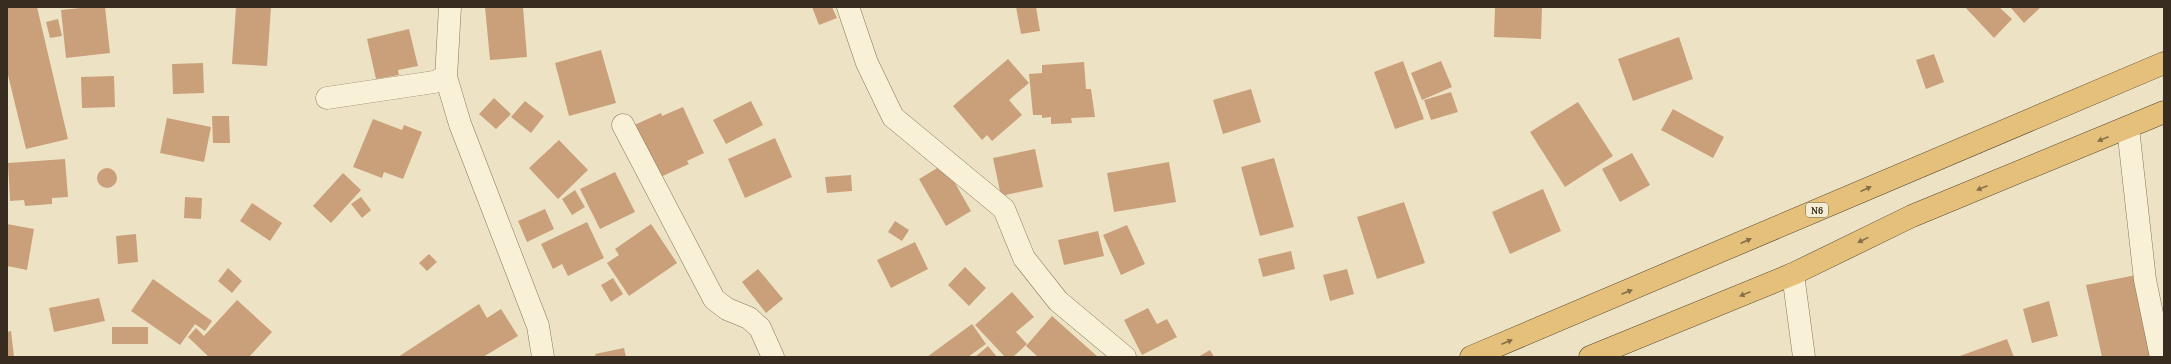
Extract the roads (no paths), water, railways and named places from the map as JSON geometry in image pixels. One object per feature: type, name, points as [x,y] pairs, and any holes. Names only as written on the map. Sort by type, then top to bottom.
[{"type":"highway","name":"N6","points":[[1471,357],[2164,63]]},
{"type":"highway","points":[[1590,357],[1793,274],[1912,216],[2164,112]]},
{"type":"street","points":[[450,7],[446,77],[460,124],[538,326],[543,357]]},
{"type":"street","points":[[848,7],[867,63],[893,117],[1004,208],[1024,258],[1058,301],[1125,357]]},
{"type":"street","points":[[327,98],[434,82],[446,77]]},
{"type":"street","points":[[623,125],[714,299],[727,309],[749,318],[760,328],[773,357]]},
{"type":"street","points":[[2128,128],[2145,280],[2161,357]]},
{"type":"street","points":[[1793,274],[1804,357]]}]
